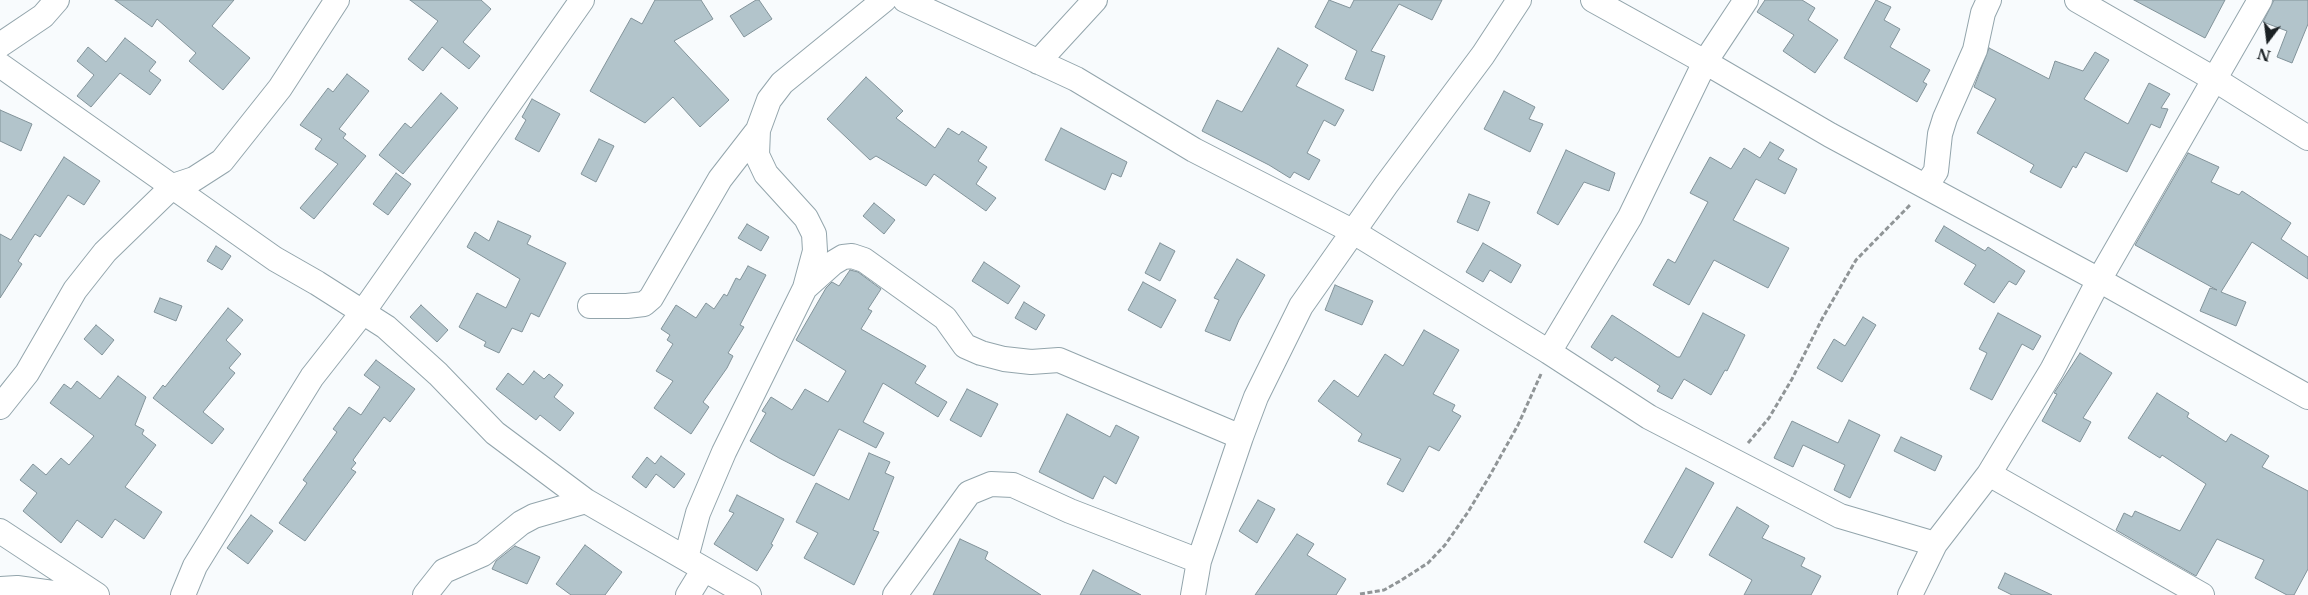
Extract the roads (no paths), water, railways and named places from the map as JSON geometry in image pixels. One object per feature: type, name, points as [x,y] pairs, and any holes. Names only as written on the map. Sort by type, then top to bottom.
[{"type":"street","points":[[0,45],[43,16],[57,0]]},
{"type":"street","points":[[0,407],[27,373],[75,290],[105,252],[173,186],[194,179],[222,161],[280,88],[337,0]]},
{"type":"street","points":[[183,595],[195,566],[312,377],[363,312],[582,0]]},
{"type":"street","points":[[590,306],[644,304],[651,298],[720,179],[758,130],[769,100],[782,83],[884,0]]},
{"type":"street","points":[[905,0],[1076,79],[1194,150],[1352,231],[1549,352],[1650,417],[1733,461],[1840,516],[1935,544]]},
{"type":"street","points":[[1038,62],[1095,0]]},
{"type":"street","points":[[1193,595],[1199,561],[1241,437],[1256,397],[1301,306],[1352,231],[1483,55],[1519,0]]},
{"type":"street","points":[[1593,0],[1706,62],[1830,135],[2099,280],[2308,397]]},
{"type":"street","points":[[1549,352],[1630,217],[1706,62],[1746,0]]},
{"type":"street","points":[[1926,186],[1936,171],[1940,134],[1945,118],[1975,50],[1983,13],[1989,0]]},
{"type":"street","points":[[2078,0],[2214,79],[2308,138]]},
{"type":"street","points":[[1910,595],[1935,544],[1989,474],[2052,370],[2099,280],[2260,0]]},
{"type":"street","points":[[0,65],[275,259],[363,312],[399,338],[438,374],[495,433],[586,501],[749,595]]},
{"type":"street","points":[[688,595],[695,564],[698,513],[724,452],[805,288],[815,251],[814,234],[798,208],[766,174],[757,155],[758,130]]},
{"type":"street","points":[[805,288],[833,263],[843,258],[852,256],[864,260],[945,318],[959,339],[973,350],[1004,359],[1031,362],[1059,360],[1241,437]]},
{"type":"street","points":[[1989,474],[2202,595]]},
{"type":"street","points":[[895,595],[969,493],[991,484],[1013,485],[1070,511],[1199,561]]},
{"type":"street","points":[[426,595],[444,571],[483,554],[521,523],[534,516],[586,501]]},
{"type":"street","points":[[0,531],[92,592]]},
{"type":"street","points":[[0,589],[17,588],[60,594],[92,592]]}]
